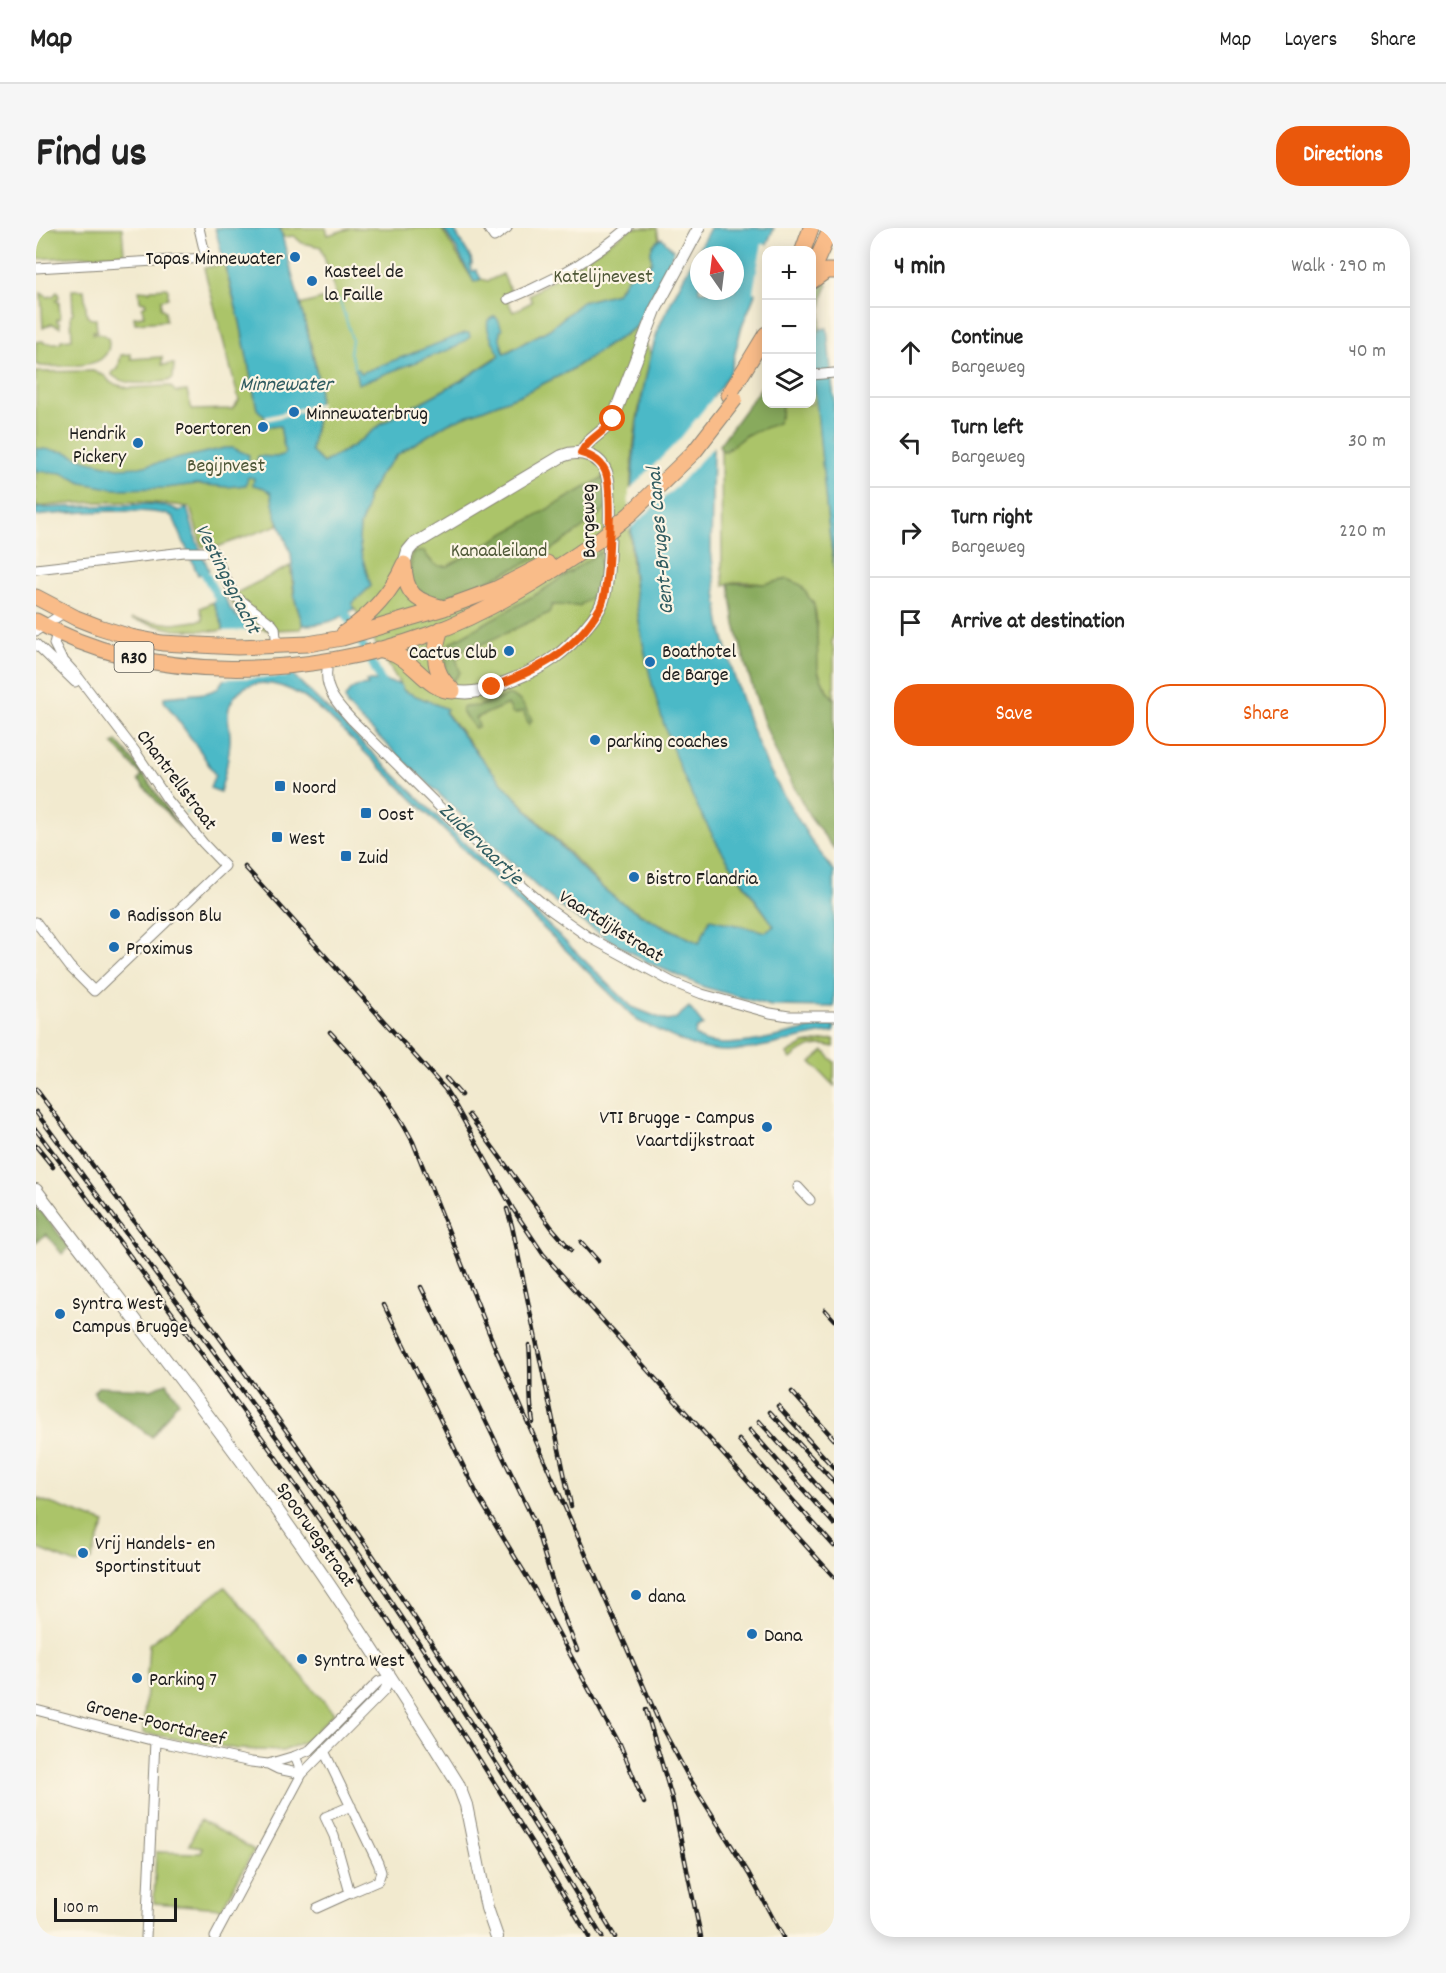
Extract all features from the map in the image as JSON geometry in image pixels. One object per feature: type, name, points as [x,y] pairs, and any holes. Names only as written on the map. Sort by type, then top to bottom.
[{"type":"main road","points":[[804,246],[811,228]]},
{"type":"main road","points":[[816,262],[831,228]]},
{"type":"main road","points":[[816,278],[826,272],[834,271]]},
{"type":"main road","name":"R30","points":[[732,397],[762,341]]},
{"type":"main road","name":"R30","points":[[43,628],[105,650],[134,657],[214,668],[282,666],[352,656],[441,629],[501,600],[550,572],[597,536],[676,461],[732,397],[763,354]]},
{"type":"main road","name":"R30","points":[[36,597],[99,627],[131,637],[162,643],[211,647],[275,643],[308,644],[338,638],[364,626],[444,608],[496,589],[597,536]]},
{"type":"main road","points":[[404,564],[406,583],[414,596],[419,600],[444,608]]},
{"type":"main road","points":[[364,626],[396,581],[404,564]]},
{"type":"main road","points":[[43,628],[65,612]]},
{"type":"main road","points":[[441,629],[436,645],[436,666],[439,675],[453,691]]},
{"type":"main road","points":[[379,649],[397,655],[427,680],[447,691],[453,691]]},
{"type":"street","points":[[36,268],[206,258],[199,228]]},
{"type":"street","points":[[488,228],[494,237],[507,228]]},
{"type":"street","points":[[508,299],[586,261],[628,228]]},
{"type":"street","points":[[404,564],[408,551],[418,541],[562,456],[569,453],[581,453],[593,438],[609,425],[655,310],[699,228]]},
{"type":"street","points":[[816,375],[834,373]]},
{"type":"street","name":"Bargeweg","points":[[453,691],[464,693],[483,691],[526,674],[553,660],[580,634],[602,605],[607,585],[607,476],[598,461],[588,454],[581,453]]},
{"type":"street","points":[[36,569],[184,552],[213,552],[234,595],[275,628],[275,643]]},
{"type":"street","name":"Chantrellstraat","points":[[36,922],[70,967],[94,991],[225,866],[166,799],[135,751],[57,652],[43,628]]},
{"type":"street","name":"Chantrellstraat","points":[[36,644],[104,712]]},
{"type":"street","name":"Vaartdijkstraat","points":[[327,670],[330,690],[337,703],[353,721],[521,885],[549,909],[587,936],[661,977],[702,994],[770,1013],[789,1016],[834,1016]]},
{"type":"street","points":[[798,1187],[810,1200]]},
{"type":"street","name":"Spoorwegstraat","points":[[36,1190],[253,1476],[391,1678],[449,1768],[463,1794],[487,1908],[496,1937]]},
{"type":"street","name":"Groene-Poortdreef","points":[[36,1710],[154,1742],[222,1757],[268,1764],[278,1769],[302,1774],[324,1751],[379,1681],[391,1678]]},
{"type":"street","name":"Groene-Poortdreef","points":[[268,1764],[310,1750],[358,1709]]},
{"type":"street","points":[[146,1937],[154,1742]]},
{"type":"street","points":[[317,1908],[378,1881],[381,1872],[324,1751]]},
{"type":"street","points":[[215,1937],[302,1774],[295,1756]]},
{"type":"street","points":[[350,1893],[334,1836],[325,1817],[351,1806]]},
{"type":"green space","points":[[36,228],[122,228],[124,254],[36,259]]},
{"type":"green space","name":"Katelijnevest","points":[[280,228],[326,228],[328,235],[351,228],[441,228],[474,282],[481,279],[488,281],[503,274],[511,292],[505,295],[513,312],[532,302],[529,295],[632,228],[657,228],[659,239],[651,249],[652,261],[644,270],[629,278],[617,293],[582,302],[550,329],[383,423],[353,446],[323,463],[311,451],[319,397],[318,383],[314,357],[300,305],[336,295],[321,247],[302,243],[294,236],[283,237]]},
{"type":"green space","name":"Begijnvest","points":[[224,264],[240,322],[257,409],[265,417],[268,427],[280,426],[285,452],[278,525],[217,547],[202,547],[190,507],[113,502],[36,507],[36,372],[93,371],[105,376],[111,383],[128,388],[170,386],[176,392],[187,391],[192,410],[232,409],[239,400],[204,268]]},
{"type":"green space","points":[[824,282],[828,285],[822,300],[816,343],[816,300]]},
{"type":"green space","points":[[168,288],[168,298],[161,300],[161,308],[165,311],[166,321],[135,323],[134,317],[144,316],[142,307],[146,305],[145,302],[140,301],[139,290]]},
{"type":"green space","points":[[72,290],[84,290],[87,316],[96,319],[97,331],[93,331],[93,334],[102,334],[108,338],[107,352],[101,359],[89,364],[40,366],[36,364],[36,342],[57,343],[61,340],[72,339]]},
{"type":"green space","points":[[57,292],[59,298],[56,301],[59,302],[60,319],[57,319],[57,322],[60,323],[60,327],[52,324],[43,328],[41,293],[47,297]]},
{"type":"green space","name":"Kanaaleiland","points":[[636,327],[651,354],[636,425],[630,492],[632,559],[640,625],[654,690],[675,753],[702,813],[735,871],[774,925],[766,932],[710,919],[699,943],[619,901],[602,887],[496,777],[445,711],[447,709],[404,691],[352,604],[371,586],[359,539],[367,497],[381,473],[398,454],[448,423],[520,395],[569,371]]},
{"type":"green space","points":[[131,354],[131,359],[162,357],[162,365],[174,364],[173,378],[168,381],[132,383],[112,375],[112,372],[118,369],[121,355]]},
{"type":"green space","points":[[762,386],[762,408],[782,408],[778,423],[746,435],[726,451],[721,450],[719,445]]},
{"type":"green space","points":[[816,394],[834,568],[832,644],[834,649],[834,699],[824,685],[816,662],[817,626],[812,600],[757,583],[735,582],[724,585],[721,450],[726,451],[745,436],[770,426],[782,408],[816,408]]},
{"type":"green space","points":[[607,475],[608,507],[584,527],[543,555],[442,598],[433,599],[409,585],[412,553],[424,551],[433,563],[448,566]]},
{"type":"green space","points":[[600,552],[600,580],[597,594],[579,606],[552,605],[549,613],[480,645],[479,642],[462,650],[461,656],[456,658],[460,672],[455,679],[450,680],[446,662],[450,643],[540,592]]},
{"type":"green space","points":[[290,566],[295,600],[303,625],[301,629],[266,630],[251,625],[228,597]]},
{"type":"green space","points":[[788,579],[801,585],[814,605],[818,671],[826,689],[834,699],[834,849],[809,815],[777,755],[763,720],[735,624],[729,583],[764,584]]},
{"type":"green space","points":[[213,602],[223,631],[175,630],[131,619],[173,624],[203,620],[200,608]]},
{"type":"green space","points":[[510,695],[526,708],[532,720],[529,725],[523,711],[515,714],[508,704],[476,718],[479,726],[475,728],[462,712],[463,707],[479,706]]},
{"type":"green space","points":[[117,741],[142,772],[180,828],[138,780],[142,776],[113,744]]},
{"type":"green space","points":[[834,1039],[834,1047],[822,1045],[811,1047],[791,1059],[787,1054],[804,1044]]},
{"type":"green space","points":[[824,1051],[834,1062],[834,1086],[811,1062]]},
{"type":"green space","points":[[36,1204],[69,1247],[62,1254],[46,1234],[36,1242]]},
{"type":"green space","points":[[167,1383],[179,1402],[152,1437],[96,1397],[94,1392],[98,1387],[151,1389]]},
{"type":"green space","points":[[36,1498],[105,1523],[91,1560],[76,1564],[36,1548]]},
{"type":"green space","points":[[225,1587],[334,1713],[306,1741],[283,1751],[237,1749],[143,1733],[149,1644]]},
{"type":"green space","points":[[200,1820],[254,1850],[222,1908],[154,1903],[156,1852],[201,1853],[202,1847],[189,1845]]},
{"type":"water","name":"Minnewater","points":[[215,228],[280,228],[319,384],[318,410],[311,451],[323,463],[353,446],[383,423],[462,380],[500,356],[489,334],[488,320],[495,316],[499,321],[504,354],[550,329],[582,302],[617,293],[627,278],[648,268],[652,261],[652,248],[658,240],[662,238],[674,251],[636,327],[569,371],[520,395],[448,423],[398,454],[381,473],[367,497],[366,510],[360,526],[361,553],[371,586],[352,604],[354,609],[348,613],[330,622],[303,625],[295,600],[291,554],[275,513],[271,493],[253,485],[254,478],[248,477],[246,485],[227,487],[197,484],[166,488],[115,489],[82,483],[62,473],[36,471],[36,448],[66,452],[85,460],[118,468],[140,467],[225,448],[233,448],[249,455],[248,463],[257,462],[258,456],[283,455],[285,452],[280,426],[268,427],[265,417],[257,409],[240,322]]},
{"type":"water","points":[[443,228],[453,228],[471,258],[472,271],[476,270],[481,279],[474,282]]},
{"type":"water","name":"Gent-Bruges Canal","points":[[710,228],[774,228],[766,246],[762,246],[762,263],[754,297],[741,329],[730,373],[714,397],[711,550],[720,623],[751,727],[781,791],[812,842],[834,871],[834,1007],[771,1006],[704,987],[647,962],[613,942],[569,913],[536,886],[358,717],[347,705],[345,698],[355,687],[368,685],[366,681],[383,681],[400,684],[404,691],[447,709],[445,712],[483,760],[576,862],[609,893],[647,918],[699,943],[710,919],[766,932],[774,926],[717,843],[690,791],[668,736],[651,679],[639,621],[633,562],[631,503],[635,444],[644,386],[658,329],[690,265],[690,300],[744,300],[744,246],[700,246]]},
{"type":"water","points":[[827,328],[834,403],[834,568],[816,400],[816,344],[820,329]]},
{"type":"water","points":[[469,333],[470,337],[456,347],[358,384],[355,369],[358,368],[361,373]]},
{"type":"water","points":[[151,504],[171,507],[179,511],[187,508],[197,542],[209,570],[198,575],[173,517],[129,511],[36,516],[36,508]]},
{"type":"water","points":[[224,596],[231,610],[302,684],[632,1007],[667,1021],[675,1019],[689,1007],[703,1025],[696,1029],[695,1035],[705,1041],[719,1044],[755,1041],[821,1026],[834,1025],[834,1032],[751,1049],[718,1051],[687,1043],[638,1021],[331,719],[306,698],[283,687],[273,684],[252,684],[236,695],[229,709],[229,748],[220,792],[210,788],[215,775],[164,701],[164,697],[206,693],[217,689],[224,679],[223,626],[213,602]]},
{"type":"pier","points":[[762,244],[767,245],[762,246],[762,272],[758,293],[753,292]]},
{"type":"pier","points":[[720,389],[722,390],[717,397],[717,443],[674,489],[628,530],[629,490],[679,440]]},
{"type":"pier","name":"Minnewaterbrug","points":[[321,403],[321,407],[266,421],[265,417]]},
{"type":"pier","points":[[254,630],[274,651],[287,677],[220,679],[222,658],[220,631]]},
{"type":"waterway","points":[[339,299],[352,340],[350,352],[356,369]]},
{"type":"waterway","name":"Vestingsgracht","points":[[199,563],[223,607]]},
{"type":"waterway","points":[[342,606],[386,690]]},
{"type":"railway","points":[[245,867],[445,1089],[513,1209],[543,1254],[834,1577]]},
{"type":"railway","points":[[330,1032],[375,1084],[395,1111],[413,1142],[496,1350],[661,1726],[688,1776],[749,1874],[783,1937]]},
{"type":"railway","points":[[446,1078],[461,1095]]},
{"type":"railway","points":[[36,1089],[237,1362],[388,1578],[488,1730],[615,1937]]},
{"type":"railway","points":[[36,1112],[257,1410],[385,1592],[496,1763],[602,1937]]},
{"type":"railway","points":[[469,1115],[552,1228],[571,1250]]},
{"type":"railway","points":[[36,1130],[182,1327],[324,1526],[460,1729],[589,1937]]},
{"type":"railway","points":[[36,1146],[53,1167]]},
{"type":"railway","points":[[507,1209],[571,1506]]},
{"type":"railway","points":[[581,1242],[598,1261]]},
{"type":"railway","points":[[421,1287],[534,1521],[561,1609],[577,1650]]},
{"type":"railway","points":[[384,1305],[479,1498],[535,1590],[623,1752]]},
{"type":"railway","points":[[825,1310],[834,1320]]},
{"type":"railway","points":[[529,1345],[533,1422]]},
{"type":"railway","points":[[792,1392],[834,1439]]},
{"type":"railway","points":[[778,1406],[834,1468]]},
{"type":"railway","points":[[770,1412],[834,1482]]},
{"type":"railway","points":[[759,1421],[834,1504]]},
{"type":"railway","points":[[750,1430],[834,1524]]},
{"type":"railway","points":[[739,1440],[834,1546]]},
{"type":"railway","points":[[646,1710],[672,1798],[701,1937]]},
{"type":"railway","points":[[620,1744],[644,1803]]},
{"type":"place","name":"Tapas Minnewater","points":[[295,257]]},
{"type":"place","name":"Kasteel de la Faille","points":[[312,281]]},
{"type":"place","name":"Minnewaterbrug","points":[[294,412]]},
{"type":"place","name":"Poertoren","points":[[263,427]]},
{"type":"place","name":"Hendrik Pickery","points":[[138,443]]},
{"type":"place","name":"Cactus Club","points":[[509,651]]},
{"type":"place","name":"Boathotel de Barge","points":[[650,662]]},
{"type":"place","name":"parking coaches","points":[[595,740]]},
{"type":"place","name":"Noord","points":[[280,786]]},
{"type":"place","name":"Oost","points":[[366,813]]},
{"type":"place","name":"West","points":[[277,837]]},
{"type":"place","name":"Zuid","points":[[346,856]]},
{"type":"place","name":"Bistro Flandria","points":[[634,877]]},
{"type":"place","name":"Radisson Blu","points":[[115,914]]},
{"type":"place","name":"Proximus","points":[[114,947]]},
{"type":"place","name":"VTI Brugge - Campus Vaartdijkstraat","points":[[767,1127]]},
{"type":"place","name":"Syntra West Campus Brugge","points":[[60,1314]]},
{"type":"place","name":"Vrij Handels- en Sportinstituut","points":[[83,1553]]},
{"type":"place","name":"dana","points":[[636,1595]]},
{"type":"place","name":"Dana","points":[[752,1634]]},
{"type":"place","name":"Syntra West","points":[[302,1659]]},
{"type":"place","name":"Parking 7","points":[[137,1678]]},
{"type":"route","points":[[492,687],[553,660],[580,634],[602,605],[607,585],[607,476],[598,461],[588,454],[581,453],[584,447],[603,432],[613,419]]},
{"type":"water label","name":"Zuidervaartje","points":[[482,843]]}]
